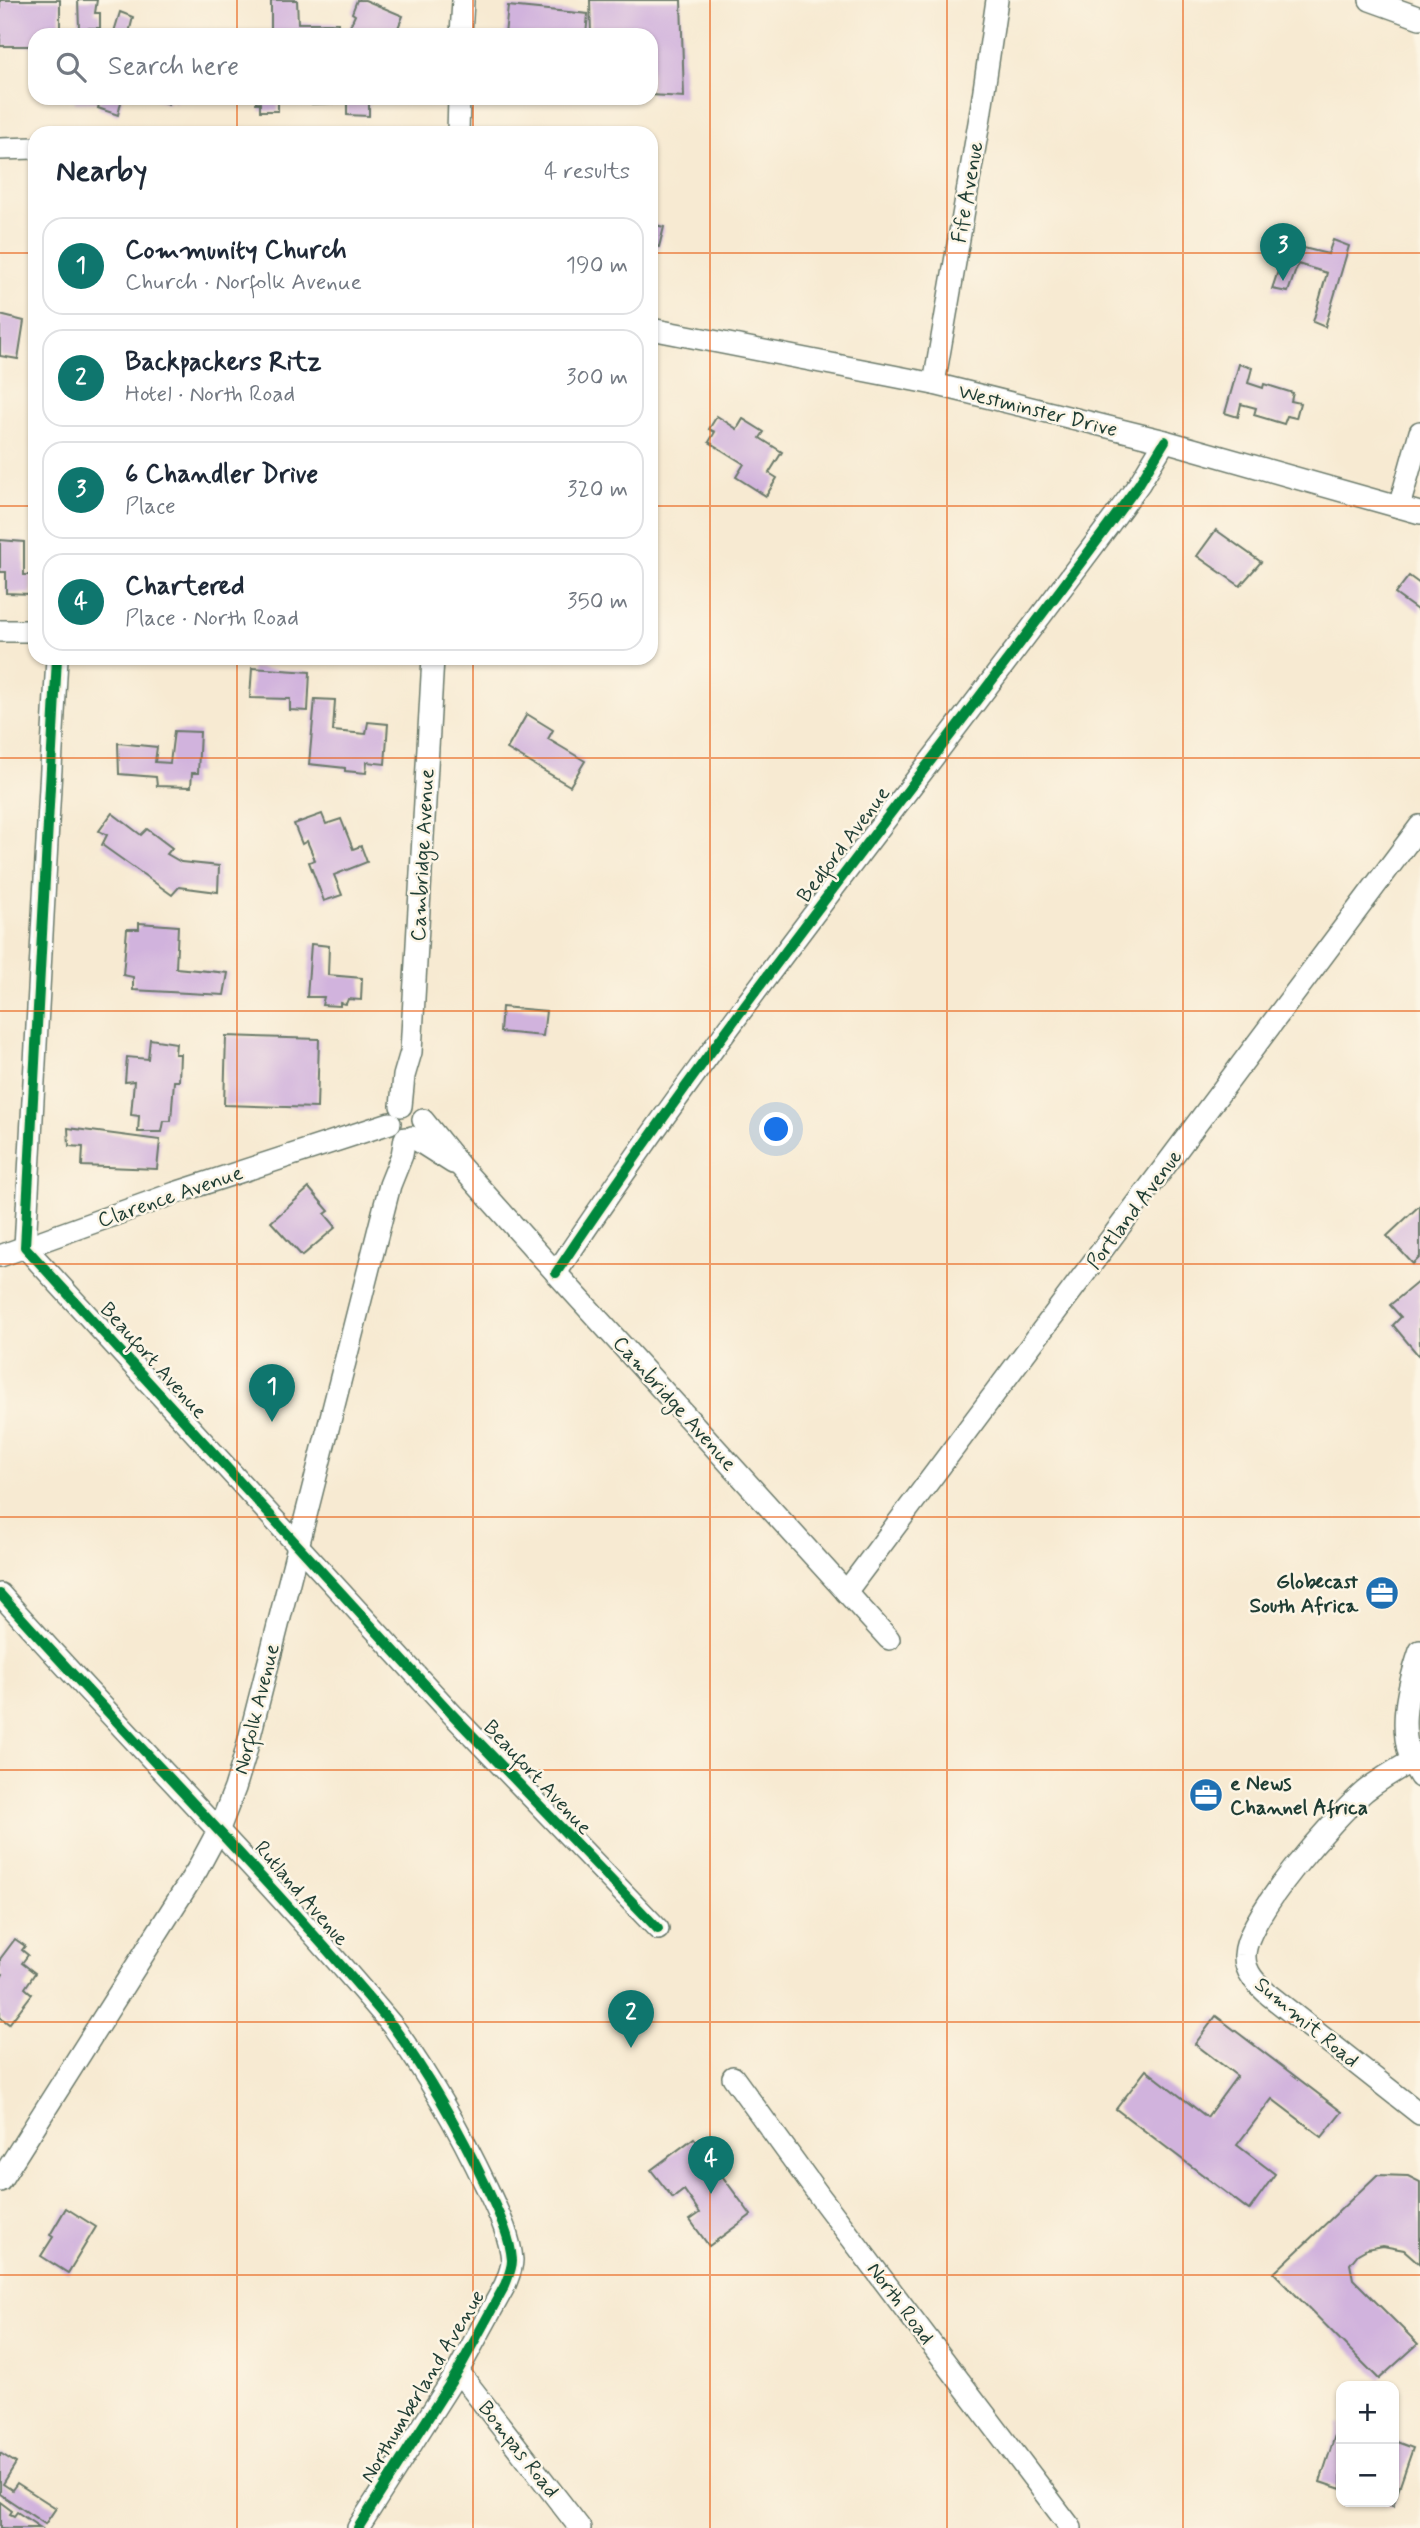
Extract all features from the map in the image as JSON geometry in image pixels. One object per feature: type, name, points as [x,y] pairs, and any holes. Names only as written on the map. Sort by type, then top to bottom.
[{"type":"street","points":[[461,28],[463,0]]},
{"type":"street","name":"Fife Avenue","points":[[934,384],[980,117],[997,0]]},
{"type":"street","points":[[1370,0],[1420,18]]},
{"type":"street","points":[[458,126],[459,105]]},
{"type":"street","points":[[0,149],[28,148]]},
{"type":"street","name":"Westminster Drive","points":[[658,330],[934,384],[1165,441],[1420,513]]},
{"type":"street","points":[[1399,507],[1420,432]]},
{"type":"street","name":"Bedford Avenue","points":[[556,1273],[617,1182],[809,920],[1124,505],[1165,441]]},
{"type":"street","points":[[0,632],[28,631]]},
{"type":"street","points":[[25,1247],[57,665]]},
{"type":"street","name":"Cambridge Avenue","points":[[433,665],[411,1052],[404,1076],[404,1122],[461,1167],[889,1639]]},
{"type":"street","name":"Portland Avenue","points":[[846,1592],[1420,826]]},
{"type":"street","name":"Clarence Avenue","points":[[0,1256],[176,1193],[341,1139],[404,1122]]},
{"type":"street","name":"Norfolk Avenue","points":[[0,2181],[182,1893],[219,1829],[235,1788],[390,1185],[402,1155],[404,1122]]},
{"type":"street","name":"Beaufort Avenue","points":[[25,1247],[548,1817],[658,1929]]},
{"type":"street","name":"Rutland Avenue","points":[[0,1594],[77,1680],[219,1829],[372,2001],[413,2055],[450,2116],[479,2171],[502,2224],[512,2261]]},
{"type":"street","points":[[1415,1770],[1405,1739],[1405,1710],[1410,1681],[1420,1651]]},
{"type":"street","name":"Summit Road","points":[[1415,1770],[1388,1774],[1365,1791],[1334,1823],[1264,1908],[1252,1930],[1245,1952],[1250,1974],[1269,1995],[1420,2114]]},
{"type":"street","name":"North Road","points":[[733,2077],[818,2194],[1071,2528]]},
{"type":"street","name":"Northumberland Avenue","points":[[358,2528],[458,2371],[505,2285],[512,2261]]},
{"type":"street","name":"Bompas Road","points":[[458,2371],[580,2528]]},
{"type":"building","points":[[0,0],[60,0],[60,28],[28,28],[28,46],[0,46]]},
{"type":"building","points":[[78,0],[97,0],[95,13],[100,13],[100,28],[79,28]]},
{"type":"building","points":[[271,0],[297,0],[298,23],[338,23],[338,28],[271,28]]},
{"type":"building","points":[[357,0],[365,0],[403,16],[398,28],[349,28],[355,15],[352,13]]},
{"type":"building","points":[[590,0],[681,0],[684,97],[658,95],[658,28],[591,28]]},
{"type":"building","points":[[508,6],[588,14],[587,28],[506,28]]},
{"type":"building","points":[[120,12],[133,17],[130,28],[115,28]]},
{"type":"building","points":[[99,105],[120,105],[118,115],[98,108]]},
{"type":"building","points":[[260,105],[278,105],[278,111],[260,111]]},
{"type":"building","points":[[347,105],[369,105],[369,116],[347,115]]},
{"type":"building","points":[[658,226],[664,227],[658,247]]},
{"type":"building","points":[[1333,240],[1349,246],[1325,327],[1313,322],[1327,273],[1298,264],[1288,292],[1272,289],[1287,244],[1328,254]]},
{"type":"building","points":[[0,315],[24,321],[18,359],[0,356]]},
{"type":"building","points":[[1239,364],[1252,368],[1248,383],[1263,388],[1264,384],[1293,393],[1291,401],[1300,403],[1296,418],[1287,416],[1284,424],[1254,415],[1256,408],[1241,404],[1238,417],[1225,413]]},
{"type":"building","points":[[717,416],[737,429],[743,419],[764,432],[760,438],[782,452],[769,473],[777,478],[766,496],[736,477],[744,464],[709,442],[715,432],[709,429]]},
{"type":"building","points":[[1216,530],[1261,562],[1240,586],[1197,556]]},
{"type":"building","points":[[0,540],[24,542],[24,575],[28,575],[28,594],[6,593],[6,572],[0,572]]},
{"type":"building","points":[[1409,576],[1420,584],[1420,612],[1395,594]]},
{"type":"building","points":[[252,668],[310,672],[308,711],[290,710],[290,699],[250,698]]},
{"type":"building","points":[[315,699],[335,700],[333,731],[366,734],[368,722],[388,724],[385,764],[367,762],[366,773],[309,764]]},
{"type":"building","points":[[527,714],[553,730],[548,739],[585,761],[570,786],[507,749]]},
{"type":"building","points":[[174,731],[200,732],[198,773],[192,773],[191,787],[157,786],[156,777],[119,774],[118,743],[157,747],[155,762],[170,763]]},
{"type":"building","points":[[112,813],[141,835],[147,829],[172,848],[167,854],[181,862],[219,866],[218,892],[179,887],[172,895],[102,845],[107,835],[99,831]]},
{"type":"building","points":[[322,814],[326,824],[341,819],[353,849],[361,846],[367,862],[334,875],[342,895],[324,901],[309,862],[315,860],[307,841],[302,844],[294,824]]},
{"type":"building","points":[[139,923],[178,926],[176,968],[228,973],[224,995],[133,990],[133,977],[123,975],[127,929],[139,929]]},
{"type":"building","points":[[311,944],[329,946],[328,975],[362,978],[361,1000],[348,999],[346,1004],[340,1003],[340,1006],[322,1005],[324,997],[307,997]]},
{"type":"building","points":[[502,1007],[546,1011],[543,1036],[500,1032]]},
{"type":"building","points":[[226,1036],[319,1039],[317,1108],[224,1105]]},
{"type":"building","points":[[150,1039],[176,1043],[175,1054],[180,1054],[179,1081],[174,1081],[171,1121],[164,1121],[162,1132],[138,1132],[139,1116],[131,1115],[134,1081],[125,1082],[127,1057],[148,1059]]},
{"type":"building","points":[[68,1128],[160,1140],[157,1169],[82,1166],[83,1147],[69,1146]]},
{"type":"building","points":[[309,1188],[329,1211],[325,1214],[336,1227],[302,1256],[271,1222]]},
{"type":"building","points":[[1420,1205],[1420,1257],[1413,1264],[1387,1236]]},
{"type":"building","points":[[1419,1281],[1418,1355],[1393,1325],[1401,1317],[1390,1305]]},
{"type":"building","points":[[15,1939],[25,1946],[22,1950],[28,1955],[22,1963],[35,1973],[25,1988],[32,1994],[9,2024],[0,2017],[0,1979],[3,1974],[0,1972],[0,1959]]},
{"type":"building","points":[[1216,2016],[1342,2112],[1322,2137],[1272,2099],[1237,2145],[1275,2174],[1249,2210],[1116,2109],[1146,2070],[1207,2117],[1237,2076],[1195,2044]]},
{"type":"building","points":[[694,2138],[751,2215],[709,2246],[690,2220],[700,2213],[684,2190],[673,2198],[651,2170]]},
{"type":"building","points":[[1377,2175],[1408,2176],[1420,2182],[1420,2264],[1404,2250],[1383,2246],[1367,2249],[1358,2254],[1350,2264],[1353,2279],[1418,2344],[1379,2379],[1274,2273]]},
{"type":"building","points":[[66,2208],[96,2227],[68,2273],[41,2256]]},
{"type":"building","points":[[1336,2432],[1336,2487],[1320,2482]]},
{"type":"building","points":[[1399,2443],[1413,2448],[1399,2489]]},
{"type":"building","points":[[0,2453],[16,2463],[3,2484],[12,2490],[17,2483],[56,2508],[45,2524],[0,2494]]},
{"type":"building","points":[[0,2502],[12,2511],[10,2514],[14,2516],[17,2512],[41,2528],[0,2528]]},
{"type":"cycle path","points":[[556,1273],[696,1072],[1066,583],[1139,484],[1165,441]]},
{"type":"cycle path","points":[[57,665],[25,1247],[451,1713],[658,1929]]},
{"type":"cycle path","points":[[0,1594],[247,1861],[392,2025],[455,2125],[477,2167],[509,2241],[512,2260],[505,2285],[458,2371],[358,2528]]},
{"type":"place","name":"6 Chandler Drive","points":[[1283,281]]},
{"type":"place","name":"Community Church","points":[[272,1422]]},
{"type":"place","name":"Globecast South Africa","points":[[1382,1593]]},
{"type":"place","name":"e News Channel Africa","points":[[1206,1795]]},
{"type":"place","name":"Backpackers Ritz","points":[[631,2048]]},
{"type":"place","name":"Chartered","points":[[711,2194]]}]
